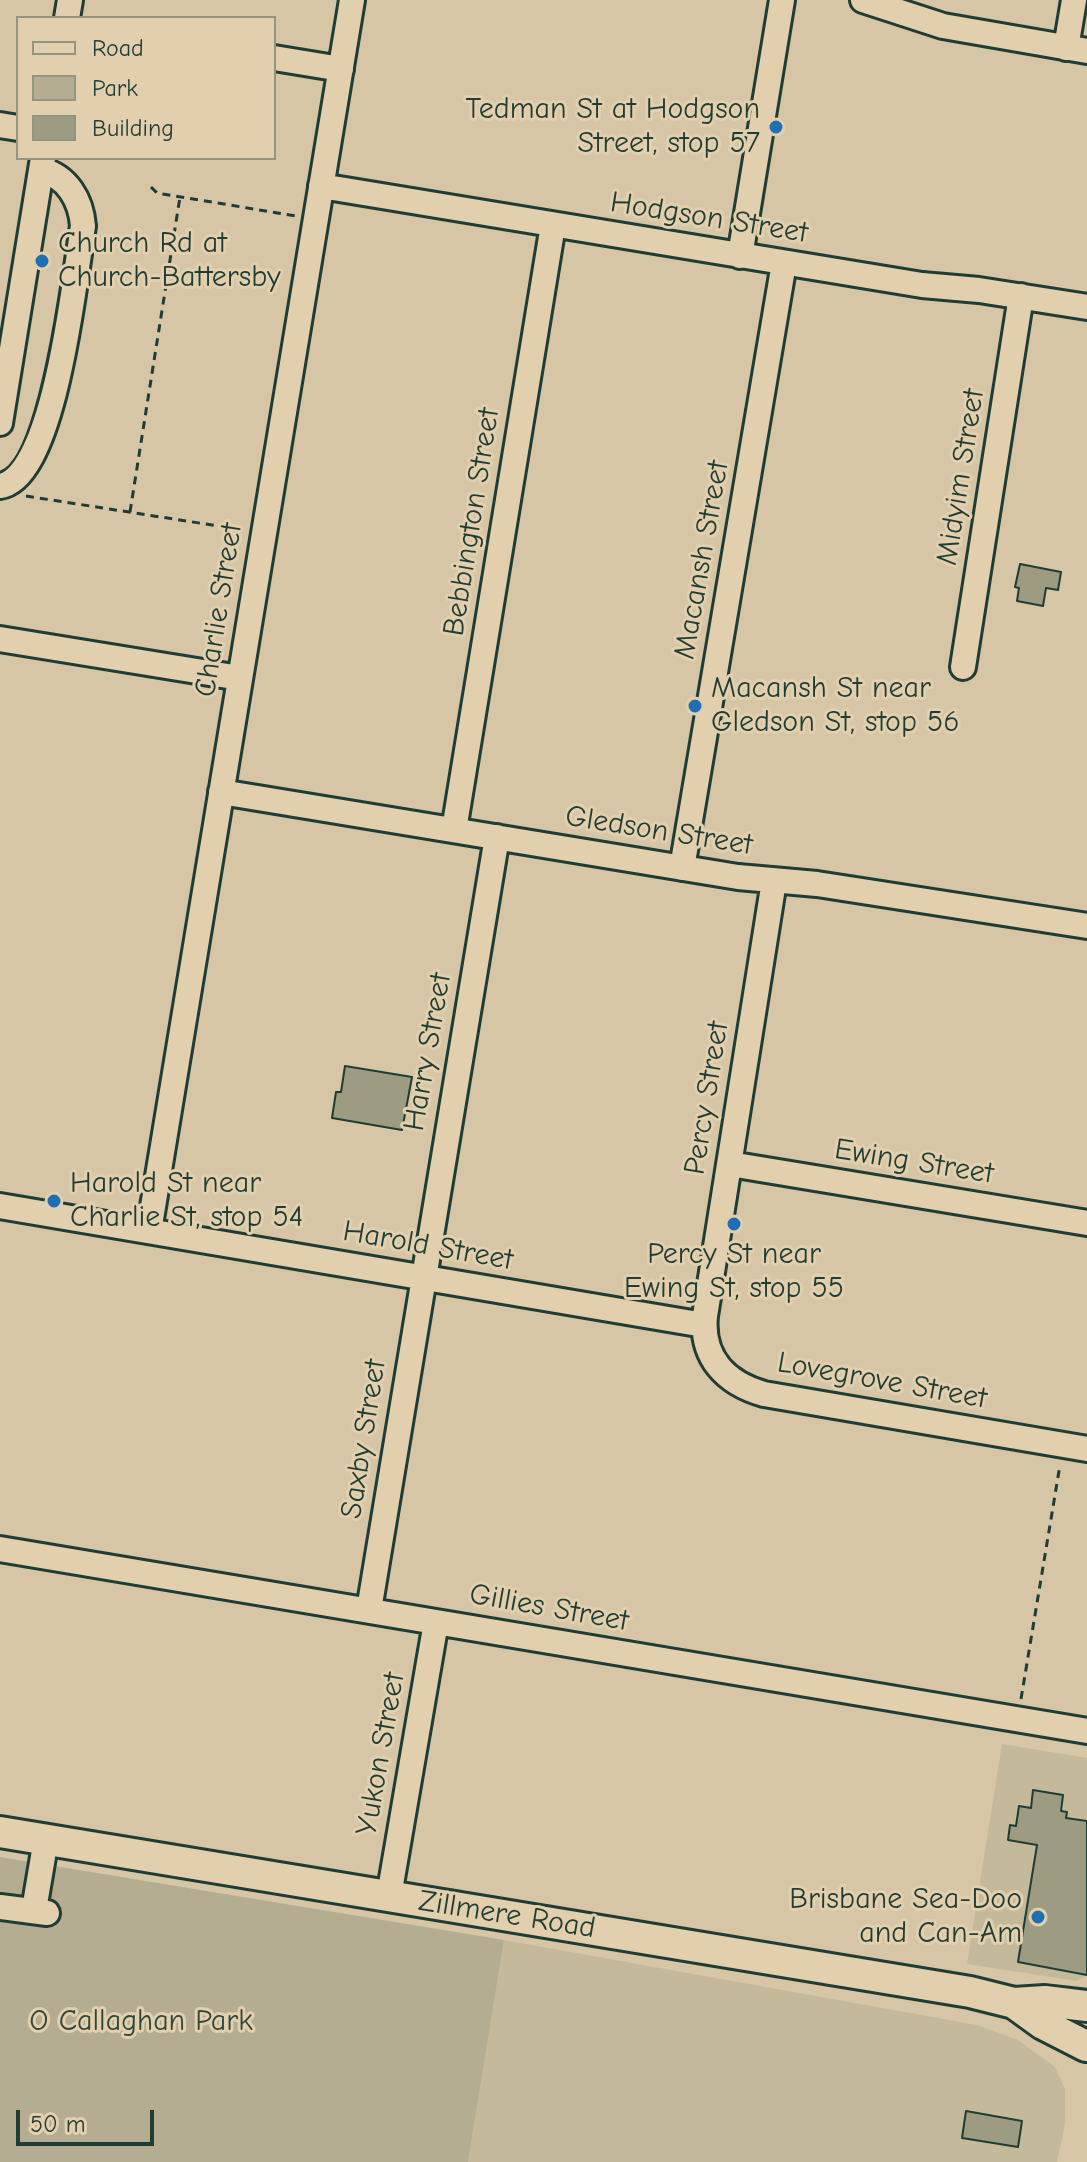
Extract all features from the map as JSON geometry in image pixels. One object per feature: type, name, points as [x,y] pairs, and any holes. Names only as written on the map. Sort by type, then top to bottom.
[{"type":"main road","name":"Zillmere Road","points":[[0,1832],[960,1990],[1014,2003],[1045,2001],[1087,2006]]},
{"type":"main road","name":"Zillmere Road","points":[[1014,2003],[1043,2024],[1087,2040]]},
{"type":"street","name":"Charlie Street","points":[[149,1231],[352,0]]},
{"type":"street","points":[[740,256],[782,0]]},
{"type":"street","points":[[863,0],[943,26],[1077,49],[1074,0]]},
{"type":"street","points":[[276,58],[341,69]]},
{"type":"street","points":[[0,423],[42,164],[64,182],[78,204],[83,226],[61,366],[41,437],[21,475],[13,482],[0,486]]},
{"type":"street","name":"Hodgson Street","points":[[321,186],[922,285],[1087,307]]},
{"type":"street","name":"Bebbington Street","points":[[454,830],[553,225]]},
{"type":"street","name":"Macansh Street","points":[[682,868],[784,263]]},
{"type":"street","name":"Midyim Street","points":[[963,667],[1021,296]]},
{"type":"street","points":[[0,639],[240,678]]},
{"type":"street","name":"Gledson Street","points":[[221,792],[682,868],[817,884],[1087,926]]},
{"type":"street","name":"Harry Street","points":[[423,1278],[497,837]]},
{"type":"street","name":"Percy Street","points":[[704,1325],[774,881]]},
{"type":"street","name":"Ewing Street","points":[[730,1164],[1087,1223]]},
{"type":"street","name":"Harold Street","points":[[0,1206],[704,1325]]},
{"type":"street","name":"Saxby Street","points":[[369,1610],[423,1278]]},
{"type":"street","name":"Lovegrove Street","points":[[704,1325],[713,1362],[727,1376],[755,1392],[1087,1449]]},
{"type":"street","name":"Gillies Street","points":[[0,1549],[1087,1731]]},
{"type":"street","name":"Yukon Street","points":[[389,1896],[436,1622]]},
{"type":"street","points":[[0,1907],[42,1912],[46,1839]]},
{"type":"path","points":[[151,187],[157,193],[316,219]]},
{"type":"path","points":[[130,512],[180,197]]},
{"type":"path","points":[[25,496],[264,533]]},
{"type":"path","points":[[1017,1719],[1060,1462]]},
{"type":"shaded area","points":[[1002,1744],[1087,1758],[1087,1975],[1077,1981],[967,1964]]},
{"type":"shaded area","points":[[504,1940],[977,2025],[1018,2040],[1055,2067],[1065,2089],[1065,2124],[1057,2162],[468,2162]]},
{"type":"green space","name":"O Callaghan Park","points":[[0,1857],[504,1940],[468,2162],[0,2162]]},
{"type":"building","points":[[1020,564],[1061,572],[1058,590],[1046,588],[1043,606],[1017,601],[1019,588],[1015,587]]},
{"type":"building","points":[[345,1066],[412,1077],[402,1130],[332,1118],[336,1092],[341,1092]]},
{"type":"building","points":[[1033,1790],[1063,1795],[1061,1811],[1067,1812],[1066,1818],[1087,1821],[1087,1975],[1018,1962],[1037,1845],[1008,1840],[1010,1825],[1016,1826],[1019,1806],[1031,1808]]},
{"type":"building","points":[[966,2111],[1022,2121],[1018,2147],[962,2138]]},
{"type":"place","name":"Tedman St at Hodgson Street, stop 57","points":[[776,127]]},
{"type":"place","name":"Church Rd at Church-Battersby","points":[[42,261]]},
{"type":"place","name":"Macansh St near Gledson St, stop 56","points":[[695,706]]},
{"type":"place","name":"Harold St near Charlie St, stop 54","points":[[54,1201]]},
{"type":"place","name":"Percy St near Ewing St, stop 55","points":[[734,1224]]},
{"type":"place","name":"Brisbane Sea-Doo and Can-Am","points":[[1038,1917]]}]
